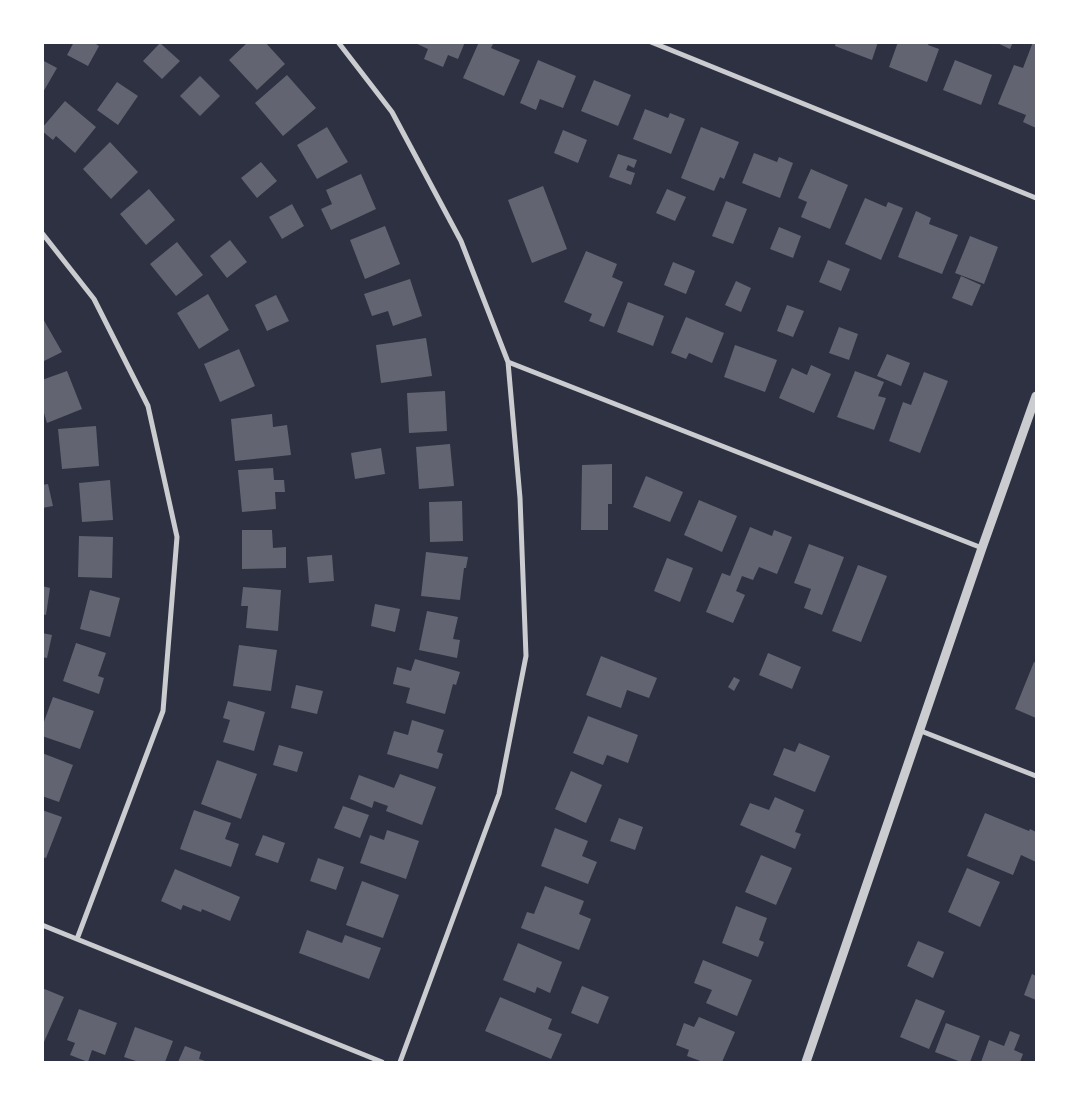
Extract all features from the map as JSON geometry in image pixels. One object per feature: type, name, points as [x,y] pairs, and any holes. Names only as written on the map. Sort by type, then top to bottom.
[{"type":"street","points":[[338,42],[392,112],[461,241],[508,362],[520,498],[526,656],[499,794],[400,1062]]},
{"type":"street","points":[[650,42],[1036,198]]},
{"type":"street","points":[[42,233],[94,299],[148,406],[177,537],[163,711],[77,939]]},
{"type":"street","points":[[508,362],[982,548]]},
{"type":"street","points":[[806,1062],[1036,396]]},
{"type":"street","points":[[921,731],[1036,776]]},
{"type":"street","points":[[42,925],[382,1062]]},
{"type":"building","points":[[74,42],[93,42],[99,46],[88,66],[67,55]]},
{"type":"building","points":[[248,42],[265,42],[285,64],[257,90],[229,60]]},
{"type":"building","points":[[413,42],[465,42],[458,59],[448,55],[443,67],[424,59],[428,49]]},
{"type":"building","points":[[479,42],[494,42],[491,48],[520,60],[504,96],[463,78]]},
{"type":"building","points":[[836,42],[878,42],[872,60],[835,46]]},
{"type":"building","points":[[898,42],[929,42],[928,45],[939,49],[927,82],[889,67]]},
{"type":"building","points":[[995,42],[1013,42],[1010,49]]},
{"type":"building","points":[[1033,42],[1036,42],[1036,128],[1023,122],[1026,115],[998,104],[1014,65],[1023,68]]},
{"type":"building","points":[[160,43],[180,61],[162,79],[143,61]]},
{"type":"building","points":[[42,60],[57,68],[42,94]]},
{"type":"building","points":[[538,60],[576,76],[563,108],[540,99],[536,110],[520,103]]},
{"type":"building","points":[[955,60],[992,75],[981,105],[943,90]]},
{"type":"building","points":[[287,75],[316,108],[283,136],[255,103]]},
{"type":"building","points":[[200,76],[220,96],[200,116],[180,96]]},
{"type":"building","points":[[594,80],[631,95],[618,126],[581,111]]},
{"type":"building","points":[[117,82],[138,96],[118,125],[97,110]]},
{"type":"building","points":[[65,101],[96,127],[75,153],[56,136],[53,140],[42,131],[42,128]]},
{"type":"building","points":[[645,109],[668,118],[670,113],[685,119],[671,154],[633,139]]},
{"type":"building","points":[[327,127],[348,162],[317,179],[297,145]]},
{"type":"building","points":[[701,127],[739,142],[724,179],[720,177],[714,191],[681,178]]},
{"type":"building","points":[[563,130],[587,140],[578,163],[554,153]]},
{"type":"building","points":[[110,142],[138,172],[111,199],[83,169]]},
{"type":"building","points":[[754,153],[777,162],[779,157],[793,163],[780,198],[742,183]]},
{"type":"building","points":[[618,154],[637,160],[634,168],[628,165],[626,170],[635,173],[631,185],[609,177]]},
{"type":"building","points":[[261,162],[277,181],[257,198],[241,178]]},
{"type":"building","points":[[811,169],[848,185],[830,229],[801,217],[807,202],[798,198]]},
{"type":"building","points":[[361,174],[376,209],[331,230],[321,209],[332,204],[326,190]]},
{"type":"building","points":[[543,186],[567,249],[532,263],[508,200]]},
{"type":"building","points":[[149,189],[175,220],[146,245],[120,214]]},
{"type":"building","points":[[667,189],[686,197],[675,221],[656,213]]},
{"type":"building","points":[[865,198],[886,207],[888,202],[903,208],[881,260],[845,244]]},
{"type":"building","points":[[726,201],[747,209],[733,244],[712,236]]},
{"type":"building","points":[[292,204],[304,226],[282,239],[269,217]]},
{"type":"building","points":[[916,211],[931,218],[929,224],[958,235],[942,274],[898,257]]},
{"type":"building","points":[[385,226],[400,264],[365,279],[350,240]]},
{"type":"building","points":[[779,227],[801,236],[793,258],[770,249]]},
{"type":"building","points":[[970,236],[998,247],[984,284],[955,273]]},
{"type":"building","points":[[230,240],[247,262],[227,278],[210,256]]},
{"type":"building","points":[[177,242],[203,275],[176,296],[150,264]]},
{"type":"building","points":[[586,251],[617,264],[612,277],[623,282],[604,327],[589,321],[592,314],[564,302]]},
{"type":"building","points":[[828,260],[850,269],[841,291],[819,282]]},
{"type":"building","points":[[673,262],[695,271],[686,294],[664,285]]},
{"type":"building","points":[[961,276],[981,285],[972,306],[952,298]]},
{"type":"building","points":[[410,279],[422,316],[393,326],[388,311],[372,316],[364,294]]},
{"type":"building","points":[[736,281],[751,288],[741,312],[725,305]]},
{"type":"building","points":[[208,294],[229,330],[199,349],[177,313]]},
{"type":"building","points":[[276,295],[289,321],[267,331],[255,305]]},
{"type":"building","points":[[628,302],[664,316],[653,346],[617,332]]},
{"type":"building","points":[[787,305],[804,311],[793,337],[777,331]]},
{"type":"building","points":[[42,317],[62,352],[42,362]]},
{"type":"building","points":[[686,317],[724,333],[712,363],[689,353],[686,359],[671,353]]},
{"type":"building","points":[[839,327],[858,334],[849,360],[829,353]]},
{"type":"building","points":[[426,338],[432,376],[381,383],[376,345]]},
{"type":"building","points":[[735,345],[777,360],[765,392],[724,377]]},
{"type":"building","points":[[239,349],[255,386],[220,402],[204,364]]},
{"type":"building","points":[[887,354],[910,363],[901,386],[877,376]]},
{"type":"building","points":[[811,365],[831,374],[814,413],[779,398],[792,368],[807,375]]},
{"type":"building","points":[[67,371],[82,409],[47,423],[44,413],[42,414],[42,380]]},
{"type":"building","points":[[855,371],[884,382],[878,396],[886,398],[874,430],[837,417]]},
{"type":"building","points":[[924,372],[948,381],[920,453],[889,441],[903,402],[911,405]]},
{"type":"building","points":[[445,391],[447,431],[409,433],[407,393]]},
{"type":"building","points":[[272,414],[273,427],[287,425],[291,455],[235,461],[231,419]]},
{"type":"building","points":[[96,426],[99,466],[62,469],[58,429]]},
{"type":"building","points":[[450,444],[454,486],[419,489],[416,447]]},
{"type":"building","points":[[381,448],[385,474],[355,479],[351,453]]},
{"type":"building","points":[[612,464],[612,504],[608,504],[608,530],[581,530],[582,465]]},
{"type":"building","points":[[273,468],[274,480],[284,480],[285,492],[275,492],[276,509],[242,512],[238,470]]},
{"type":"building","points":[[646,476],[683,492],[670,522],[633,507]]},
{"type":"building","points":[[110,480],[113,520],[82,522],[79,483]]},
{"type":"building","points":[[48,484],[53,506],[42,508],[42,485]]},
{"type":"building","points":[[699,500],[737,516],[722,552],[684,535]]},
{"type":"building","points":[[462,501],[463,541],[430,542],[429,502]]},
{"type":"building","points":[[750,527],[772,536],[774,530],[792,537],[777,574],[759,567],[753,580],[742,576],[736,591],[745,595],[733,623],[706,612],[722,573],[730,576]]},
{"type":"building","points":[[242,530],[272,530],[273,548],[286,547],[286,568],[242,569]]},
{"type":"building","points":[[79,536],[113,537],[112,578],[78,577]]},
{"type":"building","points":[[809,544],[844,557],[822,615],[804,608],[811,589],[794,583]]},
{"type":"building","points":[[426,552],[468,557],[466,568],[464,568],[460,600],[421,596]]},
{"type":"building","points":[[332,555],[334,581],[309,583],[307,557]]},
{"type":"building","points":[[667,558],[693,568],[680,602],[654,591]]},
{"type":"building","points":[[858,565],[887,576],[861,642],[832,631]]},
{"type":"building","points":[[42,586],[50,588],[46,615],[42,614]]},
{"type":"building","points":[[243,587],[281,590],[278,631],[246,628],[248,606],[241,606]]},
{"type":"building","points":[[90,590],[120,598],[110,637],[80,629]]},
{"type":"building","points":[[375,604],[400,609],[395,632],[371,626]]},
{"type":"building","points":[[427,611],[458,617],[453,639],[460,640],[457,658],[419,650]]},
{"type":"building","points":[[42,633],[52,635],[47,658],[42,657]]},
{"type":"building","points":[[76,643],[106,653],[98,676],[104,678],[99,694],[63,681]]},
{"type":"building","points":[[239,645],[277,650],[271,691],[233,686]]},
{"type":"building","points":[[768,653],[801,667],[792,689],[759,675]]},
{"type":"building","points":[[601,656],[657,678],[649,698],[627,690],[621,708],[586,695]]},
{"type":"building","points":[[415,659],[460,672],[456,685],[453,684],[445,714],[406,703],[410,688],[393,684],[397,667],[411,671]]},
{"type":"building","points":[[1034,662],[1036,663],[1036,718],[1015,709]]},
{"type":"building","points":[[734,677],[740,680],[734,691],[728,687]]},
{"type":"building","points":[[296,685],[323,691],[317,714],[291,708]]},
{"type":"building","points":[[53,697],[94,711],[80,749],[42,736],[42,727]]},
{"type":"building","points":[[228,701],[265,712],[254,751],[223,742],[230,720],[223,718]]},
{"type":"building","points":[[588,716],[638,735],[628,763],[607,755],[603,765],[573,753]]},
{"type":"building","points":[[412,720],[444,730],[437,752],[443,754],[438,769],[387,754],[394,731],[408,735]]},
{"type":"building","points":[[799,743],[830,756],[815,792],[773,775],[784,748],[795,752]]},
{"type":"building","points":[[279,745],[303,752],[297,772],[273,765]]},
{"type":"building","points":[[42,753],[73,765],[59,802],[42,796]]},
{"type":"building","points":[[217,760],[257,774],[241,819],[201,804]]},
{"type":"building","points":[[571,771],[602,785],[586,823],[555,809]]},
{"type":"building","points":[[400,774],[436,787],[422,825],[386,811],[388,806],[374,801],[372,808],[350,799],[359,775],[394,788]]},
{"type":"building","points":[[775,797],[804,810],[795,832],[801,834],[795,849],[740,825],[750,803],[769,810]]},
{"type":"building","points":[[343,806],[369,815],[360,838],[334,828]]},
{"type":"building","points":[[42,810],[62,817],[46,858],[42,857]]},
{"type":"building","points":[[194,810],[231,823],[225,839],[239,844],[231,867],[180,849]]},
{"type":"building","points":[[985,813],[1029,831],[1030,829],[1036,832],[1036,862],[1021,855],[1013,875],[967,856]]},
{"type":"building","points":[[619,818],[643,827],[635,850],[610,841]]},
{"type":"building","points":[[555,828],[588,841],[582,856],[597,862],[588,884],[541,866]]},
{"type":"building","points":[[387,830],[419,841],[406,879],[360,863],[370,835],[384,840]]},
{"type":"building","points":[[263,835],[285,843],[278,863],[255,855]]},
{"type":"building","points":[[761,855],[792,868],[776,905],[745,892]]},
{"type":"building","points":[[318,858],[344,867],[336,890],[310,881]]},
{"type":"building","points":[[967,868],[1000,882],[980,927],[948,912]]},
{"type":"building","points":[[175,869],[240,897],[230,921],[202,909],[201,912],[183,905],[181,910],[161,901]]},
{"type":"building","points":[[362,881],[399,895],[383,938],[346,925]]},
{"type":"building","points":[[545,886],[584,901],[579,914],[591,919],[579,950],[521,928],[527,912],[534,914]]},
{"type":"building","points":[[736,906],[767,918],[759,940],[764,942],[758,957],[722,943]]},
{"type":"building","points":[[307,930],[342,943],[345,935],[381,948],[369,979],[299,953]]},
{"type":"building","points":[[918,941],[944,952],[933,978],[907,966]]},
{"type":"building","points":[[518,943],[562,962],[550,993],[537,987],[535,993],[503,980]]},
{"type":"building","points":[[703,960],[752,980],[737,1016],[706,1003],[712,990],[694,983]]},
{"type":"building","points":[[1032,974],[1036,976],[1036,1000],[1024,995]]},
{"type":"building","points":[[582,986],[609,997],[598,1024],[571,1013]]},
{"type":"building","points":[[42,988],[64,997],[44,1042],[42,1041]]},
{"type":"building","points":[[500,997],[552,1019],[548,1029],[562,1034],[551,1059],[485,1031]]},
{"type":"building","points":[[916,999],[945,1011],[929,1049],[900,1037]]},
{"type":"building","points":[[79,1009],[117,1023],[105,1055],[92,1050],[88,1062],[70,1055],[75,1043],[67,1040]]},
{"type":"building","points":[[699,1017],[735,1032],[722,1062],[703,1062],[687,1056],[689,1050],[676,1045],[684,1023],[694,1027]]},
{"type":"building","points":[[946,1023],[980,1036],[970,1062],[961,1062],[935,1052]]},
{"type":"building","points":[[135,1027],[173,1041],[165,1062],[139,1062],[124,1057]]},
{"type":"building","points":[[1010,1031],[1020,1035],[1014,1050],[1023,1054],[1020,1062],[981,1062],[989,1040],[1004,1046]]},
{"type":"building","points":[[185,1046],[201,1052],[199,1059],[208,1062],[178,1062]]}]
